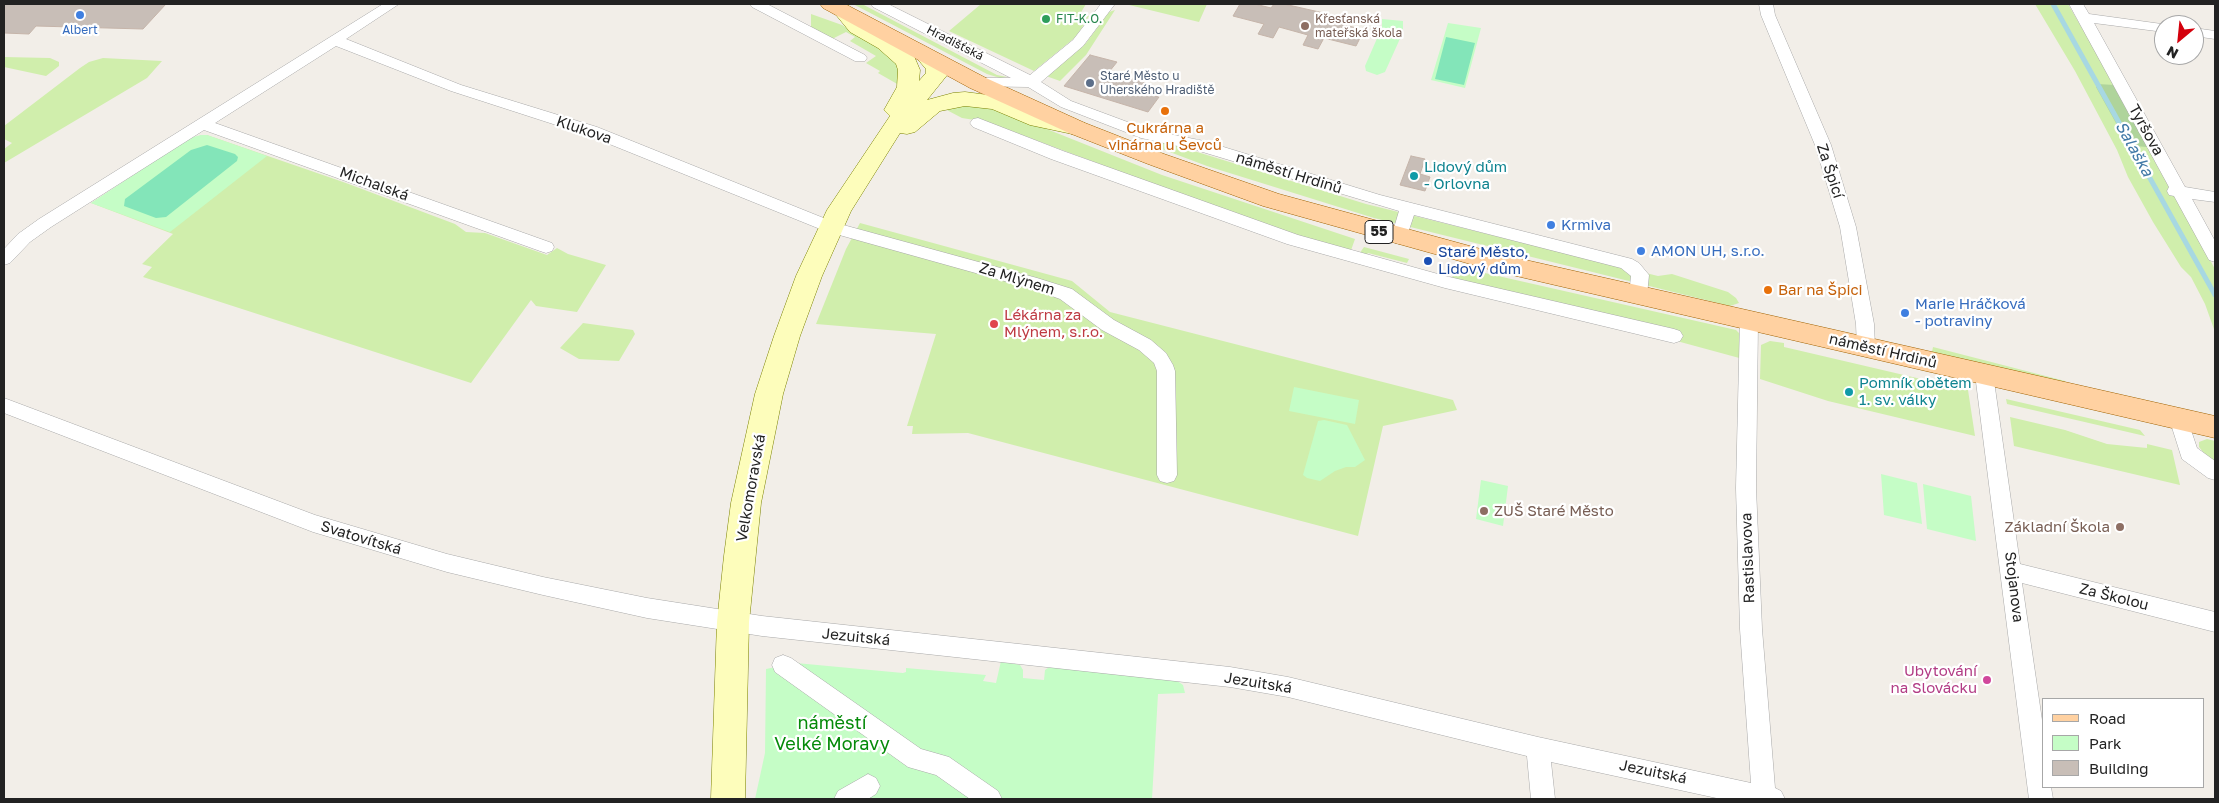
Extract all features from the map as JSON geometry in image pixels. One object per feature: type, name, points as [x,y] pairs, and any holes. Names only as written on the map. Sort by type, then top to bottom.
[{"type":"main road","name":"Hradišťská","points":[[836,7],[926,56]]},
{"type":"main road","name":"náměstí Hrdinů","points":[[926,56],[978,83],[1063,122],[1156,159],[1253,193],[1399,238],[1638,295],[2215,427]]},
{"type":"street","points":[[4,259],[35,229],[201,122],[392,4]]},
{"type":"street","points":[[757,4],[860,58]]},
{"type":"street","name":"Hradišťská","points":[[878,4],[1031,82]]},
{"type":"street","points":[[1063,122],[1034,89],[1031,82],[1078,43],[1108,4]]},
{"type":"street","name":"Za Špicí","points":[[1766,4],[1768,15],[1823,145],[1848,227],[1865,324],[1866,347]]},
{"type":"street","name":"Tyršova","points":[[2076,4],[2174,191],[2215,256]]},
{"type":"street","name":"Velkomoravská","points":[[836,7],[857,28],[886,43],[902,56],[909,70],[907,92],[870,146],[869,162]]},
{"type":"street","points":[[2084,18],[2154,27]]},
{"type":"street","name":"Klukova","points":[[335,40],[456,88],[592,132],[831,227]]},
{"type":"street","points":[[926,56],[934,62],[937,69],[937,74],[931,83]]},
{"type":"street","points":[[931,83],[946,75],[954,74],[1036,113],[1063,122]]},
{"type":"street","name":"náměstí Hrdinů","points":[[978,83],[1031,82],[1050,96],[1066,104],[1126,128],[1198,146],[1408,207],[1626,263],[1633,267],[1640,275],[1638,295]]},
{"type":"street","name":"Velkomoravská","points":[[728,799],[733,622],[746,503],[769,394],[787,336],[831,227],[869,162],[902,115],[931,83]]},
{"type":"street","name":"Velkomoravská","points":[[849,194],[869,176],[904,131],[932,106],[953,100],[987,101],[1002,104],[1038,120],[1063,122]]},
{"type":"street","name":"Michalská","points":[[201,122],[546,248]]},
{"type":"street","points":[[978,122],[1057,155],[1293,240],[1445,282],[1674,336]]},
{"type":"street","points":[[2174,191],[2215,197]]},
{"type":"street","points":[[1399,238],[1408,207]]},
{"type":"street","name":"Za Mlýnem","points":[[831,227],[1056,290],[1074,299],[1108,325],[1146,345],[1160,358],[1166,371],[1167,475]]},
{"type":"street","name":"Rastislavova","points":[[1750,320],[1746,497],[1751,629],[1768,798]]},
{"type":"street","name":"Stojanova","points":[[1984,374],[2012,571],[2041,799]]},
{"type":"street","name":"Svatovítská","points":[[4,406],[313,523],[356,537],[495,576],[647,608],[733,622]]},
{"type":"street","points":[[2178,418],[2189,453],[2215,472]]},
{"type":"street","name":"Za Školou","points":[[2012,571],[2215,622]]},
{"type":"street","name":"Jezuitská","points":[[733,622],[1239,679],[1288,687],[1538,748],[1768,798]]},
{"type":"street","points":[[783,665],[916,759],[941,765],[990,799]]},
{"type":"street","points":[[1538,748],[1543,799]]},
{"type":"street","points":[[846,799],[868,786]]},
{"type":"green space","points":[[853,4],[862,4],[997,75],[1007,77],[1000,78],[987,74]]},
{"type":"green space","points":[[981,4],[1086,4],[1080,14],[1089,16],[1077,36],[1034,71],[949,31]]},
{"type":"green space","points":[[1125,4],[1207,4],[1199,22]]},
{"type":"green space","points":[[2035,4],[2068,4],[2115,85],[2123,104],[2215,269],[2215,332],[2205,304],[2191,277],[2181,267],[2153,222],[2128,177],[2117,150],[2075,71]]},
{"type":"green space","points":[[1115,10],[1086,55],[1060,81],[1046,76],[1086,43],[1109,12]]},
{"type":"green space","points":[[811,14],[842,25],[884,49],[899,63],[899,85],[878,73],[880,71],[866,63],[876,56],[850,41],[855,37],[846,32],[832,39],[811,28]]},
{"type":"green space","points":[[1382,19],[1403,21],[1403,32],[1385,72],[1377,75],[1366,71],[1365,66],[1382,27]]},
{"type":"green space","points":[[1448,23],[1481,28],[1465,88],[1431,80]]},
{"type":"green space","points":[[1446,37],[1475,43],[1464,85],[1435,79]]},
{"type":"green space","points":[[4,57],[50,58],[59,62],[59,66],[46,76],[4,67]]},
{"type":"green space","points":[[103,58],[162,61],[147,78],[4,163],[4,149],[12,143],[4,139],[4,126],[80,68],[89,62]]},
{"type":"green space","points":[[2097,84],[2115,85],[2147,147],[2134,146],[2122,134],[2096,87]]},
{"type":"green space","points":[[984,104],[1162,175],[1355,239],[1350,253],[1295,237],[987,122],[962,118],[941,107]]},
{"type":"green space","points":[[201,135],[207,135],[346,183],[455,224],[466,232],[485,233],[547,255],[557,248],[568,254],[606,265],[577,312],[536,306],[531,300],[471,383],[143,277],[152,267],[142,264],[173,234],[91,203]]},
{"type":"green space","points":[[207,135],[267,156],[170,232],[91,203],[189,138]]},
{"type":"green space","points":[[1155,139],[1366,204],[1658,276],[1672,274],[1728,292],[1739,303],[1730,306],[1374,218],[1207,166],[1151,145]]},
{"type":"green space","points":[[207,145],[235,154],[238,157],[237,161],[166,217],[156,218],[124,206],[125,199],[191,150]]},
{"type":"green space","points":[[860,223],[1072,281],[1110,312],[1453,400],[1457,410],[1383,426],[1358,536],[968,433],[912,434],[913,426],[907,426],[936,334],[816,324],[846,249]]},
{"type":"green space","points":[[1364,247],[1409,259],[1407,263],[1368,253],[1365,257],[1359,254]]},
{"type":"green space","points":[[1454,266],[1736,330],[1741,335],[1743,359],[1452,280]]},
{"type":"green space","points":[[583,323],[633,330],[635,334],[619,361],[579,359],[560,348]]},
{"type":"green space","points":[[1770,341],[1784,343],[1784,347],[1968,390],[1975,436],[1828,401],[1760,379],[1761,345]]},
{"type":"green space","points":[[1933,347],[2065,381],[2066,383],[1932,352]]},
{"type":"green space","points":[[1294,387],[1359,400],[1355,424],[1289,411]]},
{"type":"green space","points":[[2006,399],[2140,430],[2145,436],[2007,404]]},
{"type":"green space","points":[[2010,417],[2065,430],[2107,444],[2147,448],[2147,444],[2172,450],[2180,485],[2014,446]]},
{"type":"green space","points":[[1324,420],[1347,425],[1365,460],[1355,467],[1346,467],[1335,471],[1320,481],[1303,475],[1318,421]]},
{"type":"green space","points":[[2207,439],[2215,441],[2215,467],[2199,447],[2199,442]]},
{"type":"green space","points":[[1881,474],[1917,483],[1922,524],[1884,515]]},
{"type":"green space","points":[[1481,480],[1508,486],[1503,526],[1476,519]]},
{"type":"green space","points":[[1923,484],[1971,496],[1976,541],[1927,529]]},
{"type":"green space","name":"náměstí Velké Moravy","points":[[1001,661],[1020,665],[1023,670],[1023,678],[1044,680],[1045,670],[1051,666],[1176,680],[1183,685],[1185,693],[1158,694],[1152,799],[755,799],[765,753],[766,669],[796,663],[903,673],[906,672],[906,668],[986,675],[983,681],[996,683]]},
{"type":"building","name":"Albert","points":[[4,4],[166,4],[143,29],[36,26],[29,34],[4,33]]},
{"type":"building","name":"Křesťanská mateřská škola","points":[[1240,4],[1255,4],[1271,8],[1274,4],[1284,4],[1337,16],[1333,22],[1364,30],[1356,46],[1324,38],[1318,49],[1303,45],[1308,35],[1279,27],[1273,38],[1258,34],[1264,24],[1233,16]]},
{"type":"building","points":[[1090,55],[1117,62],[1109,72],[1152,85],[1149,89],[1159,91],[1155,96],[1159,97],[1148,112],[1064,86]]},
{"type":"building","name":"Lidový dům - Orlovna","points":[[1411,156],[1425,159],[1420,174],[1430,177],[1425,191],[1400,185]]},
{"type":"waterway","name":"Salaška","points":[[2053,4],[2215,295]]},
{"type":"place","name":"Albert","points":[[80,15]]},
{"type":"place","name":"FIT-K.O.","points":[[1046,19]]},
{"type":"place","name":"Křesťanská mateřská škola","points":[[1305,26]]},
{"type":"place","name":"Staré Město u Uherského Hradiště","points":[[1090,83]]},
{"type":"place","name":"Cukrárna a vinárna u Ševců","points":[[1165,111]]},
{"type":"place","name":"Lidový dům - Orlovna","points":[[1414,176]]},
{"type":"place","name":"Krmiva","points":[[1551,225]]},
{"type":"place","name":"AMON UH, s.r.o.","points":[[1641,251]]},
{"type":"place","name":"Staré Město, Lidový dům","points":[[1428,261]]},
{"type":"place","name":"Bar na Špici","points":[[1768,290]]},
{"type":"place","name":"Marie Hráčková - potraviny","points":[[1905,313]]},
{"type":"place","name":"Lékárna za Mlýnem, s.r.o.","points":[[994,324]]},
{"type":"place","name":"Pomník obětem 1. sv. války","points":[[1849,392]]},
{"type":"place","name":"ZUŠ Staré Město","points":[[1484,511]]},
{"type":"place","name":"Základní Škola","points":[[2120,527]]},
{"type":"place","name":"Ubytování na Slovácku","points":[[1987,680]]}]
